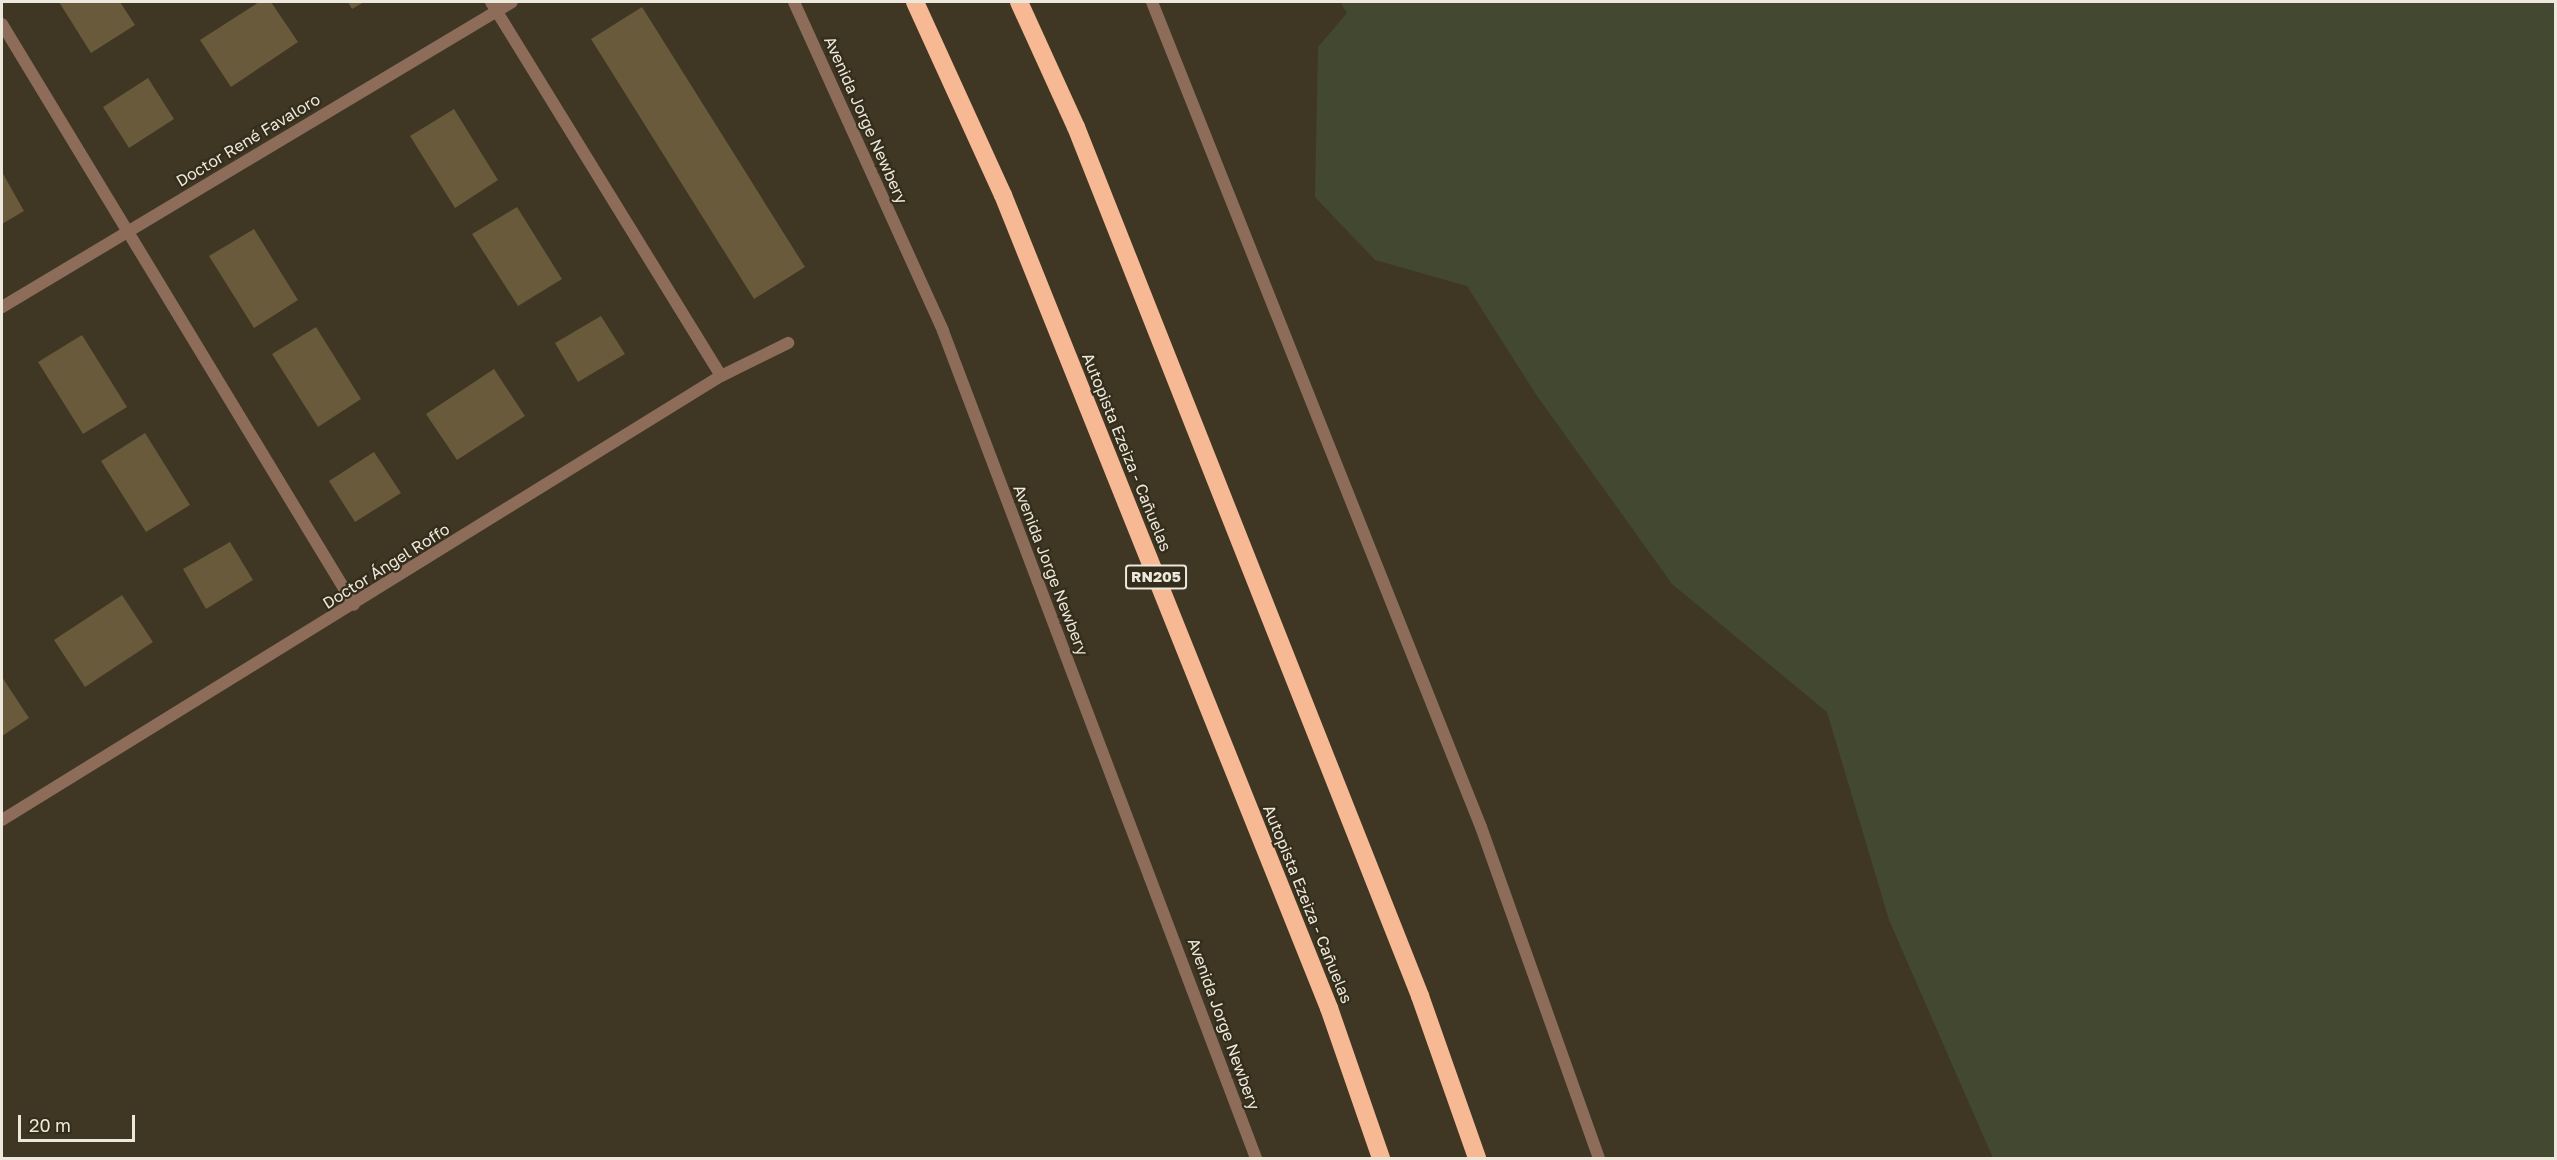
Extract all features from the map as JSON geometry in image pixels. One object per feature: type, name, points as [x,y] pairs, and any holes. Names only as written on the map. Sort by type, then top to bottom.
[{"type":"highway","name":"Autopista Ezeiza - Cañuelas","points":[[915,2],[1012,217],[1329,1008],[1381,1158]]},
{"type":"highway","points":[[1019,2],[1112,216],[1420,996],[1477,1158]]},
{"type":"street","name":"Doctor René Favaloro","points":[[2,307],[494,6],[512,2]]},
{"type":"street","name":"Avenida Jorge Newbery","points":[[794,2],[943,331],[1256,1158]]},
{"type":"street","points":[[1152,2],[1481,827],[1599,1158]]},
{"type":"street","points":[[494,6],[721,376]]},
{"type":"street","points":[[2,24],[354,605]]},
{"type":"street","name":"Doctor Ángel Roffo","points":[[2,820],[354,605],[721,376],[788,344]]},
{"type":"green space","points":[[1340,2],[2555,2],[2555,1158],[1993,1158],[1889,920],[1827,712],[1672,584],[1535,393],[1467,286],[1375,260],[1315,197],[1318,47],[1347,13]]},
{"type":"building","points":[[59,2],[120,2],[135,25],[91,53]]},
{"type":"building","points":[[259,2],[271,2],[298,42],[231,87],[200,40]]},
{"type":"building","points":[[348,2],[364,2],[352,9]]},
{"type":"building","points":[[642,7],[805,267],[754,299],[591,39]]},
{"type":"building","points":[[148,78],[174,119],[129,148],[103,107]]},
{"type":"building","points":[[454,109],[498,180],[455,208],[410,136]]},
{"type":"building","points":[[2,172],[24,211],[2,224]]},
{"type":"building","points":[[517,207],[562,279],[518,306],[472,234]]},
{"type":"building","points":[[254,229],[298,300],[254,328],[209,256]]},
{"type":"building","points":[[601,316],[625,354],[578,382],[555,343]]},
{"type":"building","points":[[316,327],[361,399],[318,427],[272,354]]},
{"type":"building","points":[[82,335],[127,407],[83,434],[38,362]]},
{"type":"building","points":[[494,369],[525,416],[457,460],[426,414]]},
{"type":"building","points":[[145,433],[190,505],[146,532],[101,461]]},
{"type":"building","points":[[374,452],[401,493],[355,522],[329,481]]},
{"type":"building","points":[[230,542],[253,580],[206,609],[183,569]]},
{"type":"building","points":[[122,595],[153,642],[85,687],[54,640]]},
{"type":"building","points":[[2,677],[29,718],[2,736]]}]
